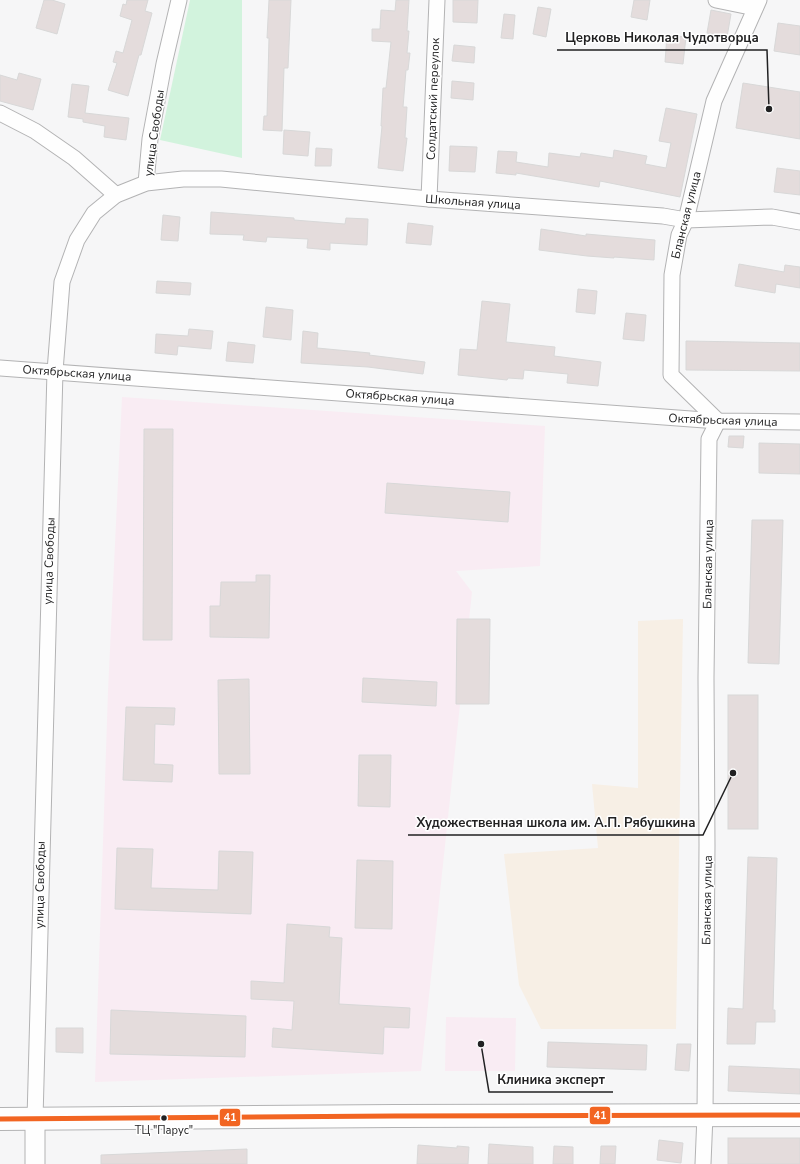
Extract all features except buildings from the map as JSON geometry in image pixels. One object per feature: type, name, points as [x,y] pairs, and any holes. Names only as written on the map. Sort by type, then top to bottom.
[{"type":"highway","points":[[0,1119],[800,1115]]},
{"type":"main road","name":"улица Свободы","points":[[35,1119],[35,1164]]},
{"type":"street","name":"улица Свободы","points":[[35,1119],[55,371],[62,282],[77,240],[94,212],[116,195],[146,183],[150,139],[164,64],[179,0]]},
{"type":"street","name":"Солдатский переулок","points":[[429,199],[436,0]]},
{"type":"street","points":[[716,0],[757,4]]},
{"type":"street","name":"Бланская улица","points":[[703,1164],[705,1115],[707,845],[706,678],[710,439],[718,421],[671,376],[672,274],[679,235],[686,220],[714,101],[757,4]]},
{"type":"street","points":[[0,113],[35,131],[74,158],[116,195]]},
{"type":"street","name":"Школьная улица","points":[[146,183],[183,179],[221,179],[429,199],[663,216],[686,220],[772,217],[800,222]]},
{"type":"street","name":"Октябрьская улица","points":[[0,368],[718,421],[800,422]]},
{"type":"shaded area","points":[[122,397],[545,426],[540,566],[456,571],[472,592],[421,1071],[95,1082],[108,691]]},
{"type":"shaded area","points":[[683,619],[676,1029],[541,1029],[519,985],[504,854],[598,848],[592,784],[638,788],[638,621]]},
{"type":"shaded area","points":[[446,1017],[516,1018],[515,1071],[445,1071]]},
{"type":"green space","points":[[190,0],[242,0],[242,158],[160,140]]},
{"type":"transit line","name":"41","points":[[0,1119],[800,1115]]},
{"type":"place","name":"Церковь Николая Чудотворца","points":[[769,109]]},
{"type":"place","name":"Художественная школа им. А.П. Рябушкина","points":[[733,773]]},
{"type":"place","name":"Клиника эксперт","points":[[481,1044]]},
{"type":"place","name":"ТЦ \"Парус\"","points":[[164,1118]]}]
